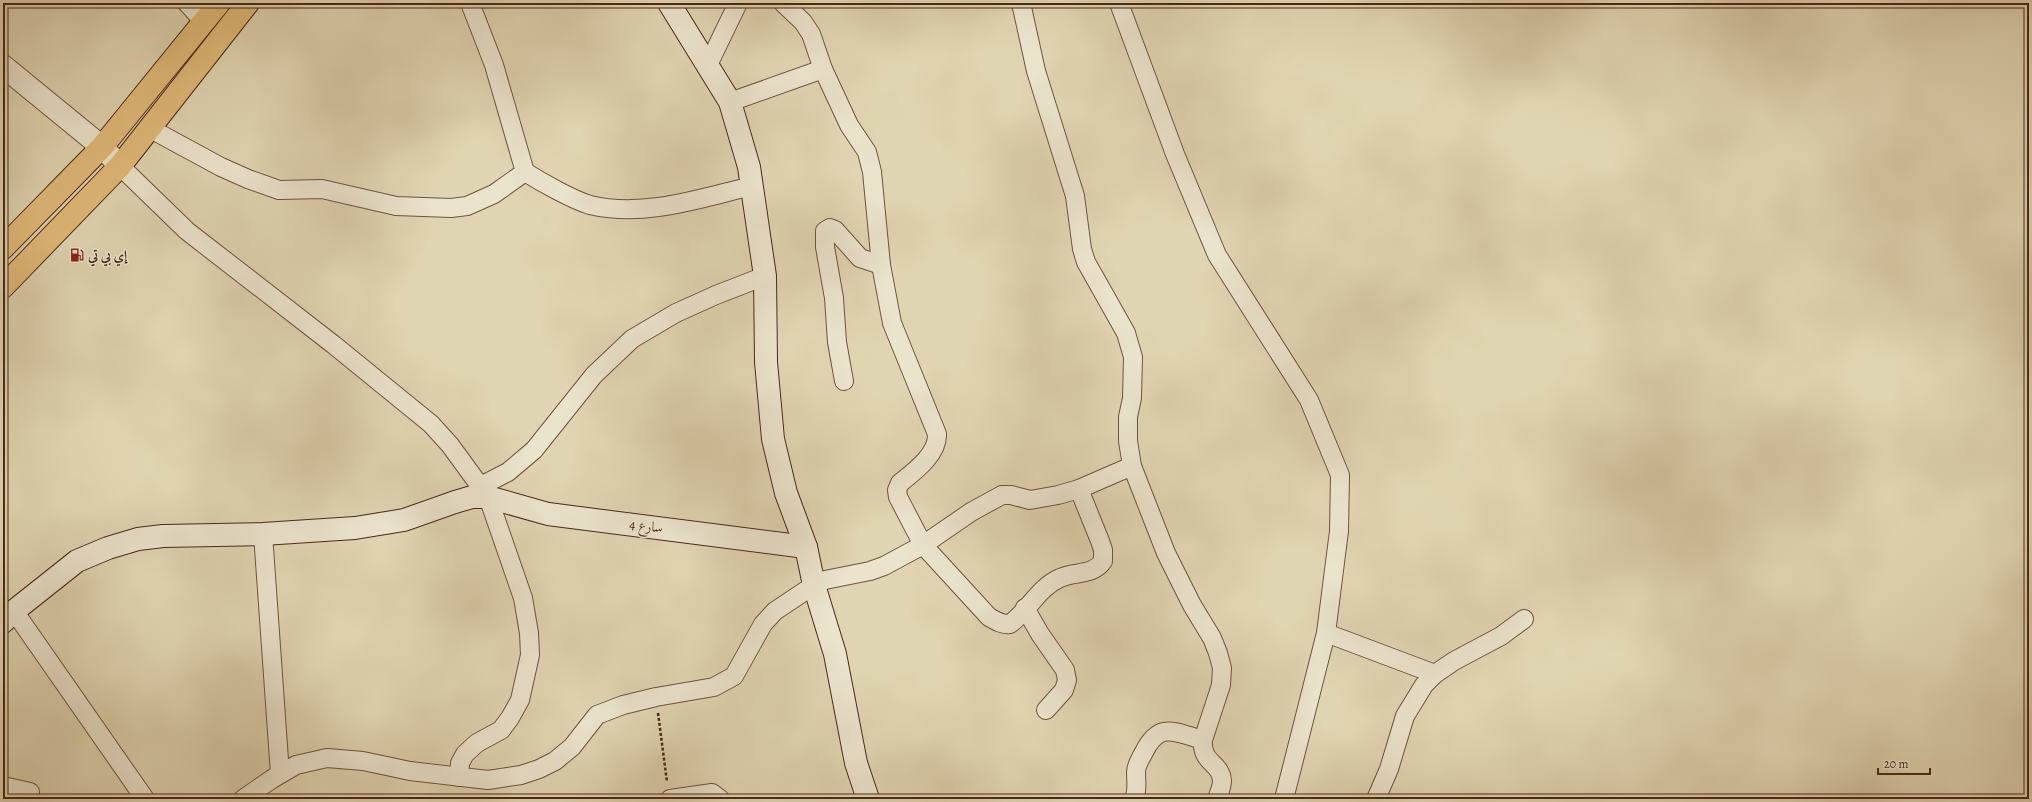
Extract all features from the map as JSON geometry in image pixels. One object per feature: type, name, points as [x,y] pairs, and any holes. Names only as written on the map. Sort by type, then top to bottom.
[{"type":"main road","points":[[3,248],[102,147],[219,3]]},
{"type":"main road","points":[[3,288],[120,166],[248,3]]},
{"type":"main road","points":[[669,3],[730,102],[742,139],[752,186],[765,276],[766,362],[773,439],[786,493],[806,547],[814,585],[835,654],[856,763],[868,799]]},
{"type":"main road","points":[[3,66],[102,147],[120,166]]},
{"type":"main road","points":[[8,616],[77,561],[108,548],[138,539],[163,536],[263,534],[355,528],[404,520],[455,502],[472,498],[484,492]]},
{"type":"main road","name":"سارع 4","points":[[484,492],[548,514],[806,547]]},
{"type":"street","points":[[187,3],[204,22]]},
{"type":"street","points":[[470,3],[494,65],[525,172],[542,183],[589,204],[639,209],[662,206],[752,186]]},
{"type":"street","points":[[708,65],[738,3]]},
{"type":"street","points":[[783,3],[803,22],[810,34],[823,69],[849,125],[867,152],[872,172],[881,265],[892,323],[937,434],[936,446],[932,453],[900,483],[897,490],[897,494],[923,545],[982,610],[996,622],[1010,624],[1017,619],[1025,608],[1050,584],[1060,578],[1094,570],[1103,561],[1103,550],[1079,489]]},
{"type":"street","points":[[1021,3],[1036,71],[1075,196],[1082,249],[1086,262],[1126,333],[1133,357],[1132,398],[1128,417],[1128,441],[1132,466],[1166,553],[1192,605],[1212,638],[1222,668],[1221,685],[1204,740],[1204,755],[1221,775],[1222,783],[1217,799]]},
{"type":"street","points":[[1119,3],[1175,154],[1217,255],[1309,400],[1340,475],[1339,531],[1326,632],[1284,799]]},
{"type":"street","points":[[730,102],[823,69]]},
{"type":"street","points":[[149,128],[221,167],[248,179],[280,190],[322,189],[396,206],[452,208],[467,206],[494,194],[525,172]]},
{"type":"street","points":[[120,166],[187,231],[334,345],[431,424],[450,445],[484,492],[523,598],[529,633],[530,655],[520,700],[510,718],[501,730],[477,743],[465,754],[460,763],[459,776]]},
{"type":"street","points":[[844,381],[837,342],[834,298],[825,247],[825,231],[830,228],[835,230],[860,258],[881,265]]},
{"type":"street","points":[[484,492],[534,450],[594,375],[632,339],[676,313],[716,295],[765,276]]},
{"type":"street","points":[[243,799],[296,765],[327,758],[363,761],[410,771],[488,780],[539,769],[555,761],[572,747],[597,715],[623,705],[656,697],[714,687],[734,676],[762,624],[775,610],[814,585],[825,580],[870,571],[884,566],[923,545],[972,512],[1002,496],[1011,495],[1030,500],[1040,499],[1079,489],[1132,466]]},
{"type":"street","points":[[263,534],[280,774]]},
{"type":"street","points":[[1025,608],[1040,634],[1065,670],[1067,680],[1064,690],[1046,710]]},
{"type":"street","points":[[8,616],[144,799]]},
{"type":"street","points":[[1376,799],[1389,769],[1405,716],[1424,685],[1435,674],[1454,661],[1501,636],[1524,619]]},
{"type":"street","points":[[1326,632],[1435,674]]},
{"type":"street","points":[[1134,799],[1137,791],[1136,771],[1138,764],[1150,740],[1158,733],[1169,730],[1204,740]]},
{"type":"street","points":[[3,786],[30,792]]},
{"type":"street","points":[[669,792],[712,793],[720,799]]},
{"type":"path","points":[[656,697],[669,792]]},
{"type":"place","name":"إي بي تي","points":[[77,255]]}]
